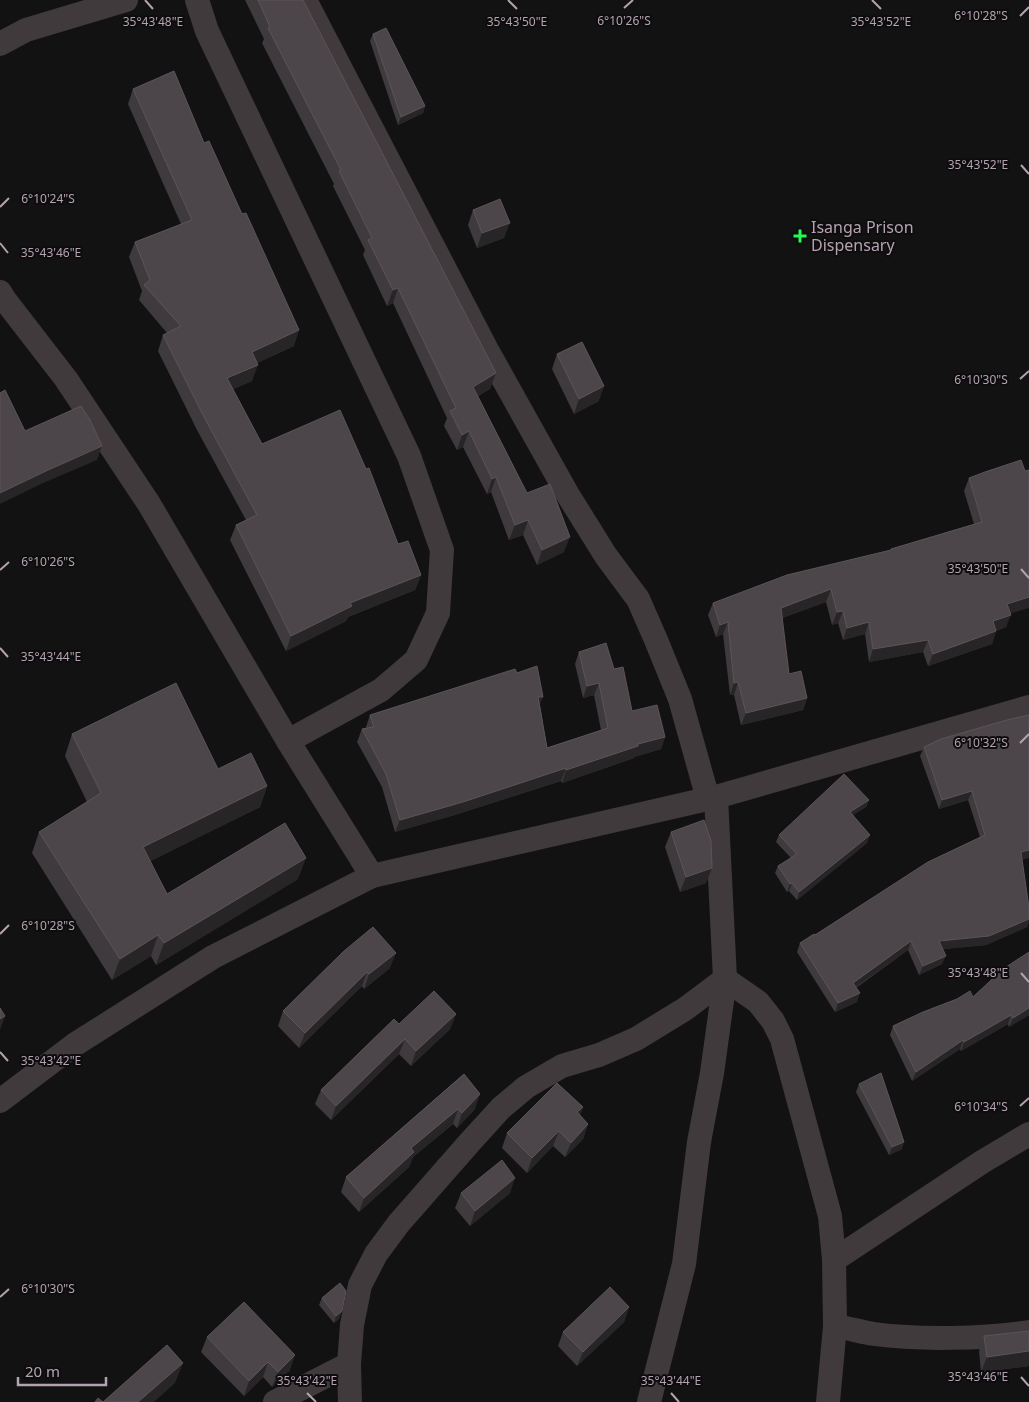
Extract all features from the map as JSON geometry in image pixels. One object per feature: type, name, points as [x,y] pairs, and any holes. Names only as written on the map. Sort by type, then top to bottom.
[{"type":"street","points":[[0,44],[26,30],[126,0]]},
{"type":"street","points":[[198,0],[207,31],[215,49],[410,456],[442,550],[438,613],[416,660],[380,690],[288,741]]},
{"type":"street","points":[[305,0],[487,350],[568,495],[606,556],[638,599],[680,699],[712,798],[724,979],[712,1073],[699,1142],[684,1264],[649,1402]]},
{"type":"street","points":[[0,292],[66,378],[149,504],[288,741],[372,876]]},
{"type":"street","points":[[0,1101],[74,1045],[213,956],[372,876],[712,798],[1029,707]]},
{"type":"street","points":[[724,979],[758,1002],[773,1021],[782,1039],[830,1216],[834,1260],[835,1326],[828,1402]]},
{"type":"street","points":[[350,1402],[349,1364],[352,1326],[360,1285],[376,1254],[399,1223],[501,1108],[526,1087],[562,1066],[599,1055],[636,1040],[685,1009],[724,979]]},
{"type":"street","points":[[834,1260],[982,1162],[1029,1134]]},
{"type":"street","points":[[835,1326],[873,1334],[908,1337],[959,1337],[1029,1332]]},
{"type":"street","points":[[275,1402],[349,1364]]},
{"type":"building","points":[[258,0],[303,0],[496,373],[473,387],[527,493],[550,484],[570,537],[542,550],[528,520],[515,525],[496,477],[492,479],[469,431],[462,435],[450,411],[456,408],[398,288],[393,290],[368,240],[372,238],[339,171],[341,170],[268,28],[270,27]]},
{"type":"building","points":[[386,28],[425,106],[401,117],[373,34]]},
{"type":"building","points":[[174,71],[204,143],[209,141],[242,214],[246,213],[299,330],[252,352],[258,365],[227,378],[262,444],[340,410],[366,469],[369,468],[398,544],[408,541],[421,575],[350,603],[352,606],[291,636],[236,525],[257,515],[203,415],[163,335],[181,326],[144,285],[150,280],[135,242],[192,220],[133,89]]},
{"type":"building","points":[[500,199],[510,223],[482,233],[473,210]]},
{"type":"building","points":[[582,342],[604,386],[579,399],[557,354]]},
{"type":"building","points":[[5,390],[25,431],[81,406],[102,446],[0,493],[0,393]]},
{"type":"building","points":[[1021,460],[1025,471],[1029,470],[1029,597],[1007,604],[1011,615],[993,621],[996,631],[933,654],[928,640],[873,649],[869,622],[847,628],[843,611],[837,612],[831,589],[781,608],[789,674],[801,671],[807,698],[746,713],[738,682],[734,683],[728,622],[720,625],[713,603],[787,575],[891,550],[982,522],[969,478]]},
{"type":"building","points":[[606,643],[614,669],[623,667],[632,711],[657,705],[665,737],[638,744],[638,746],[566,770],[566,768],[463,802],[400,820],[386,774],[362,729],[374,727],[370,715],[515,669],[517,673],[537,666],[543,697],[538,697],[547,748],[608,728],[599,683],[587,686],[579,652]]},
{"type":"building","points":[[176,683],[218,769],[251,753],[267,786],[143,847],[167,894],[285,823],[306,858],[164,943],[158,935],[120,959],[39,832],[101,793],[72,734]]},
{"type":"building","points":[[1029,715],[1029,850],[1021,852],[1029,919],[989,936],[939,941],[946,956],[923,966],[911,941],[853,983],[860,993],[838,1003],[800,943],[928,862],[985,835],[972,791],[942,800],[924,747],[941,739]]},
{"type":"building","points":[[844,774],[869,800],[850,812],[870,835],[799,892],[792,883],[790,884],[778,866],[797,854],[779,835]]},
{"type":"building","points":[[704,820],[711,841],[712,868],[686,877],[671,832]]},
{"type":"building","points":[[373,927],[396,953],[369,974],[367,972],[305,1033],[283,1011],[344,951]]},
{"type":"building","points":[[1029,952],[1029,1008],[1013,1018],[1011,1015],[964,1042],[963,1040],[916,1072],[893,1026],[957,999],[970,991],[973,997],[1003,969]]},
{"type":"building","points":[[434,991],[456,1014],[416,1051],[405,1039],[336,1106],[321,1090],[394,1019],[399,1024]]},
{"type":"building","points":[[0,1008],[5,1016],[0,1019]]},
{"type":"building","points":[[881,1073],[904,1142],[892,1147],[859,1084]]},
{"type":"building","points":[[464,1074],[480,1094],[462,1113],[458,1109],[411,1148],[414,1152],[364,1198],[346,1177]]},
{"type":"building","points":[[557,1083],[583,1107],[577,1112],[588,1124],[571,1143],[559,1131],[532,1158],[507,1133]]},
{"type":"building","points":[[502,1160],[515,1178],[475,1211],[461,1193]]},
{"type":"building","points":[[340,1283],[346,1291],[342,1311],[336,1316],[322,1298]]},
{"type":"building","points":[[610,1287],[629,1307],[583,1352],[563,1332]]},
{"type":"building","points":[[244,1302],[295,1355],[278,1372],[268,1362],[249,1381],[207,1337]]},
{"type":"building","points":[[1029,1331],[1029,1351],[987,1357],[984,1336]]},
{"type":"building","points":[[167,1345],[183,1363],[138,1402],[103,1402]]},
{"type":"building","points":[[98,1398],[103,1402],[95,1402]]},
{"type":"place","name":"Isanga Prison Dispensary","points":[[800,236]]}]
